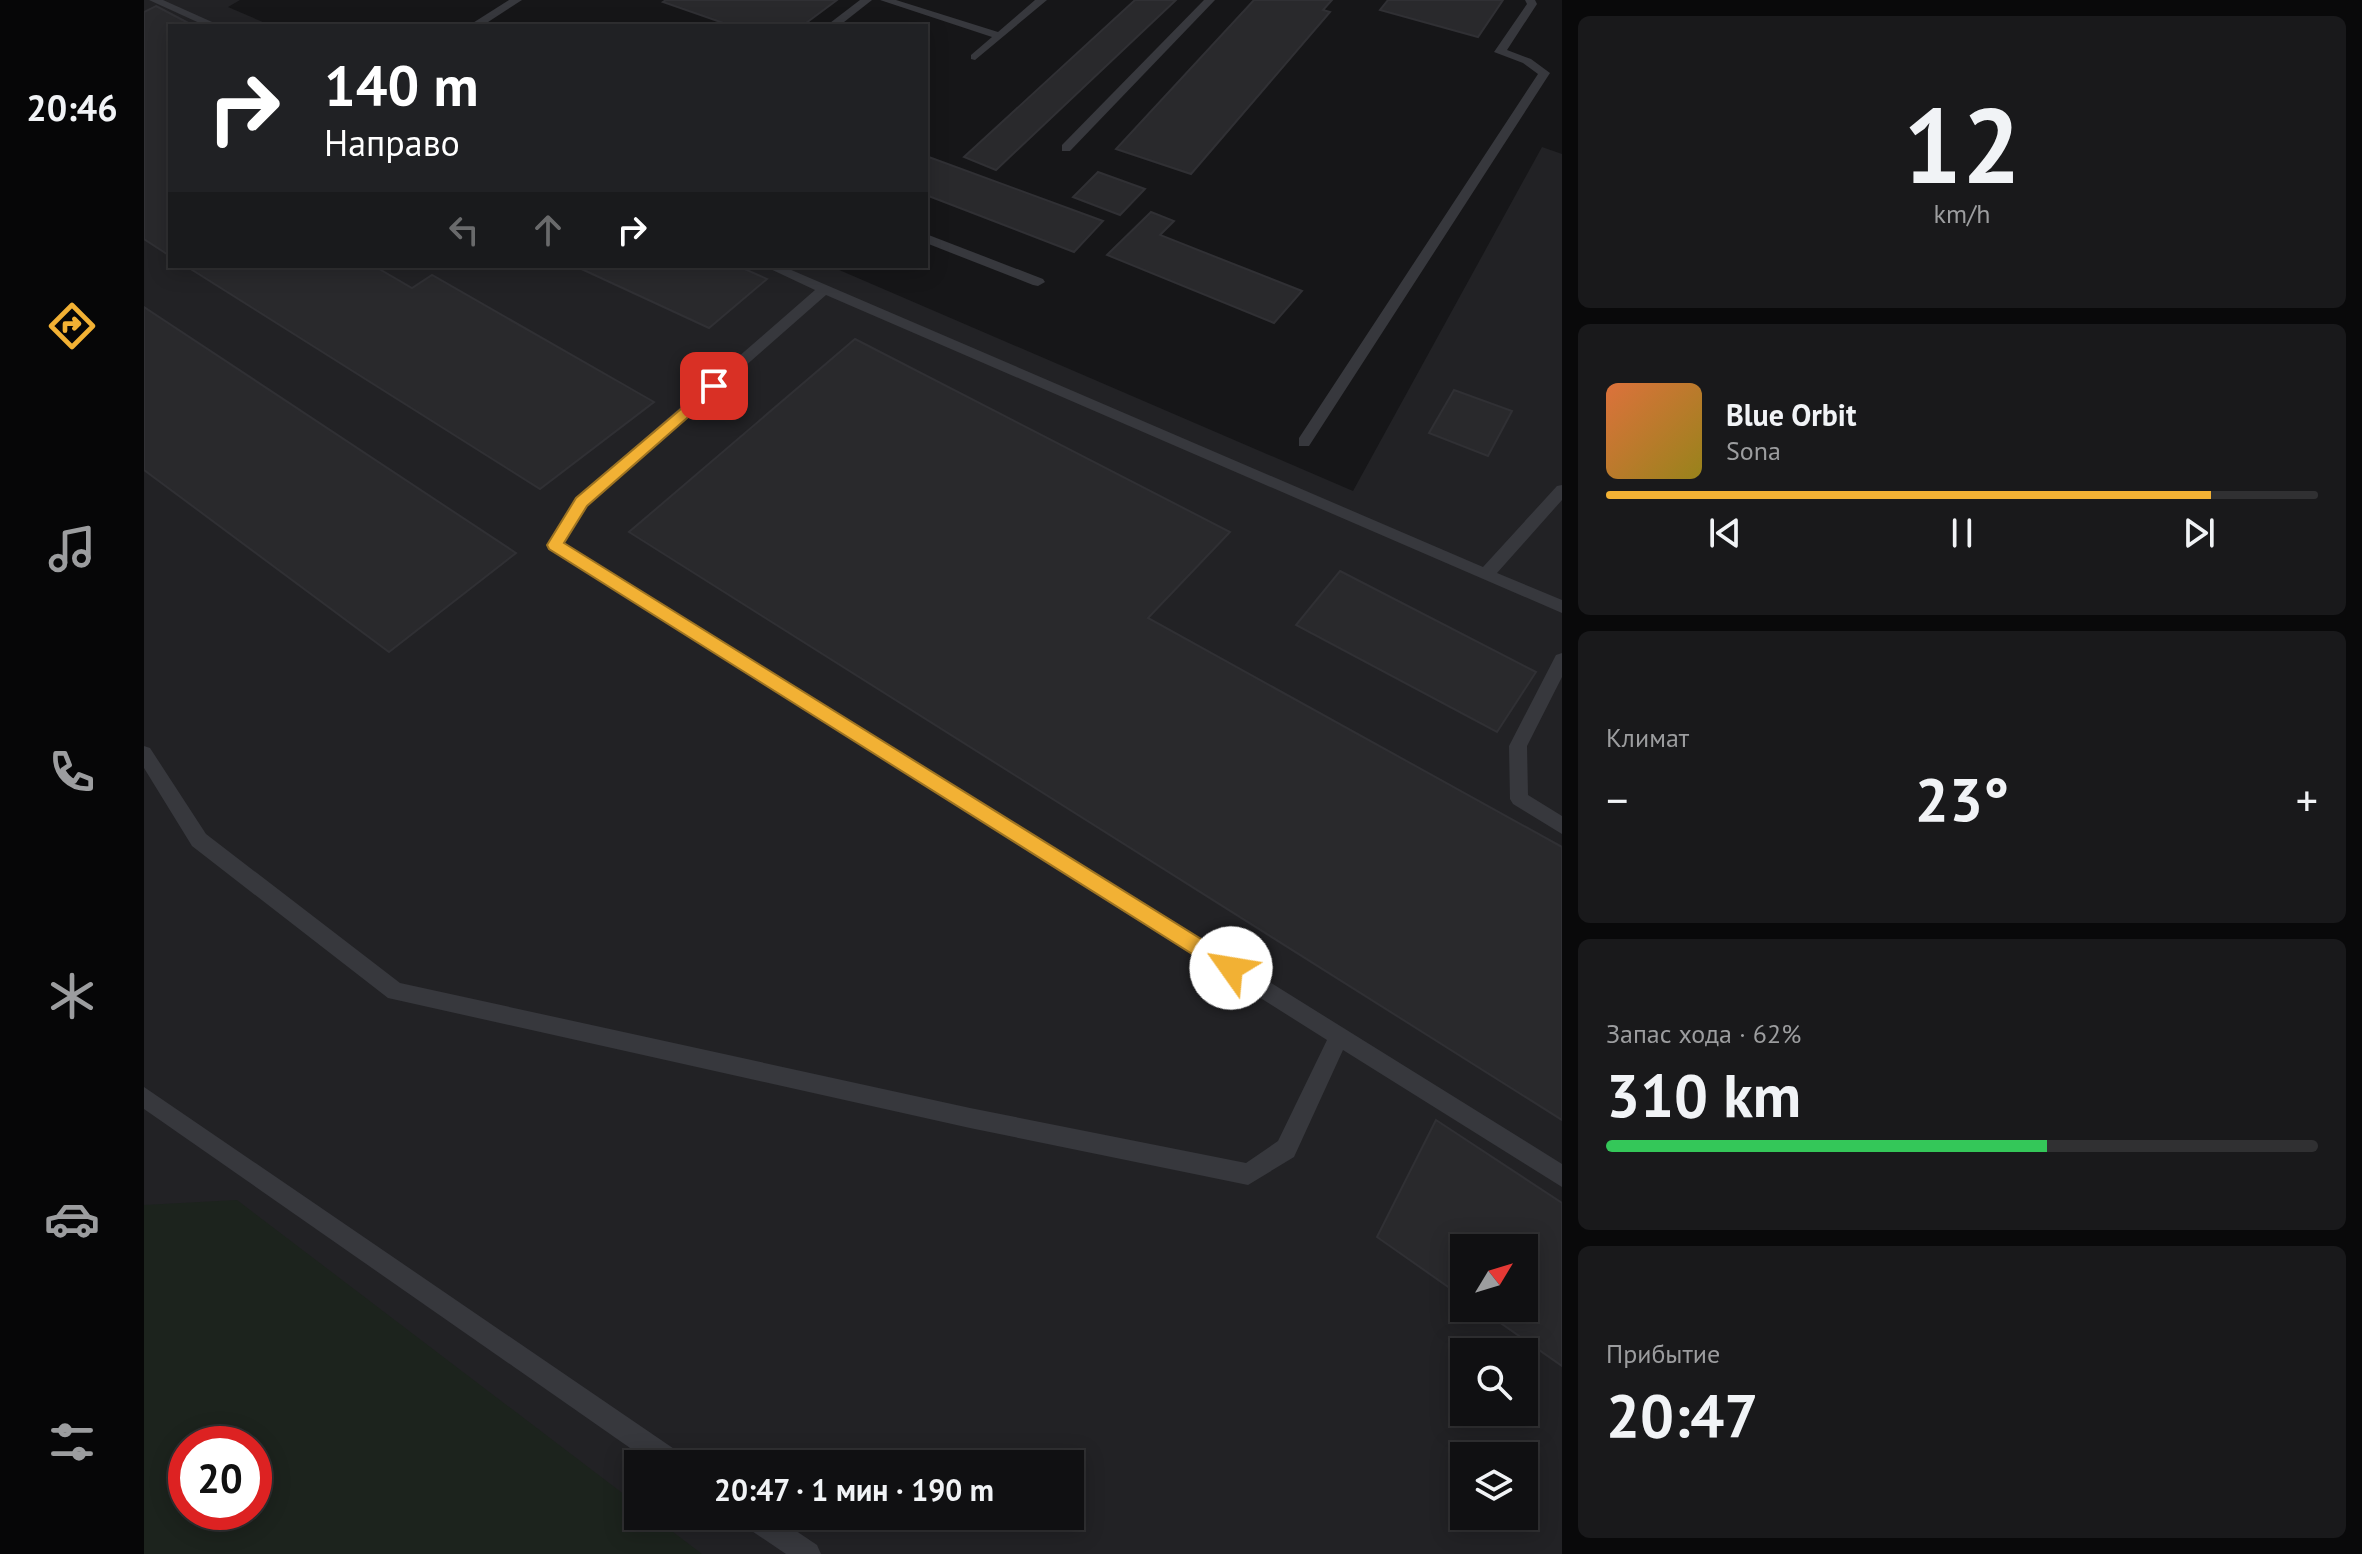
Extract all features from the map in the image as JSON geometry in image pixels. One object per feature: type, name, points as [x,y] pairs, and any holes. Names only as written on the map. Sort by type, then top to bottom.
[{"type":"lane","points":[[154,0],[210,24]]},
{"type":"lane","points":[[477,24],[517,0]]},
{"type":"lane","points":[[835,24],[867,0]]},
{"type":"lane","points":[[885,0],[999,36]]},
{"type":"lane","points":[[975,57],[1042,0]]},
{"type":"lane","points":[[1066,148],[1210,0]]},
{"type":"lane","points":[[1304,442],[1544,73],[1527,61],[1500,52],[1532,4],[1530,0]]},
{"type":"lane","points":[[928,239],[1038,282]]},
{"type":"lane","points":[[776,268],[1562,607]]},
{"type":"lane","points":[[825,289],[581,502],[555,545],[1562,1176]]},
{"type":"lane","points":[[1486,575],[1562,490]]},
{"type":"lane","points":[[1562,660],[1518,746],[1519,799],[1562,826]]},
{"type":"lane","points":[[144,753],[199,840],[395,991],[970,1118],[1248,1174],[1286,1149],[1339,1036]]},
{"type":"lane","points":[[144,1097],[654,1450]]},
{"type":"lane","points":[[773,1530],[808,1554]]},
{"type":"shaded area","points":[[144,0],[240,0],[228,7],[267,24],[168,24],[168,268],[835,268],[1353,491],[1542,147],[1562,154],[1562,1554],[144,1554]]},
{"type":"shaded area","points":[[237,1200],[624,1494],[624,1530],[670,1530],[702,1554],[144,1554],[144,1205]]},
{"type":"building","points":[[837,0],[805,24],[726,24],[663,2]]},
{"type":"building","points":[[1135,0],[1176,0],[996,170],[964,157]]},
{"type":"building","points":[[1254,0],[1332,0],[1323,10],[1330,12],[1191,174],[1116,149]]},
{"type":"building","points":[[1388,0],[1503,0],[1478,37],[1380,10]]},
{"type":"building","points":[[156,6],[190,24],[168,24],[168,255],[144,239],[144,12]]},
{"type":"building","points":[[928,157],[1103,221],[1074,252],[928,196]]},
{"type":"building","points":[[1098,172],[1145,189],[1120,215],[1073,197]]},
{"type":"building","points":[[1151,212],[1174,221],[1160,235],[1302,291],[1274,323],[1107,255]]},
{"type":"building","points":[[189,268],[377,268],[412,288],[432,275],[654,402],[540,489]]},
{"type":"building","points":[[579,268],[742,268],[767,279],[709,328]]},
{"type":"building","points":[[144,307],[516,553],[389,652],[144,470]]},
{"type":"building","points":[[855,339],[1230,532],[1148,618],[1562,847],[1562,1120],[629,532]]},
{"type":"building","points":[[1454,390],[1512,411],[1488,456],[1429,433]]},
{"type":"building","points":[[1340,571],[1536,672],[1497,732],[1296,625]]},
{"type":"building","points":[[1436,1120],[1562,1203],[1562,1366],[1538,1349],[1538,1338],[1522,1338],[1499,1322],[1538,1322],[1538,1234],[1450,1234],[1450,1288],[1377,1237]]},
{"type":"route","points":[[714,386],[581,502],[555,545],[1231,968]]}]
